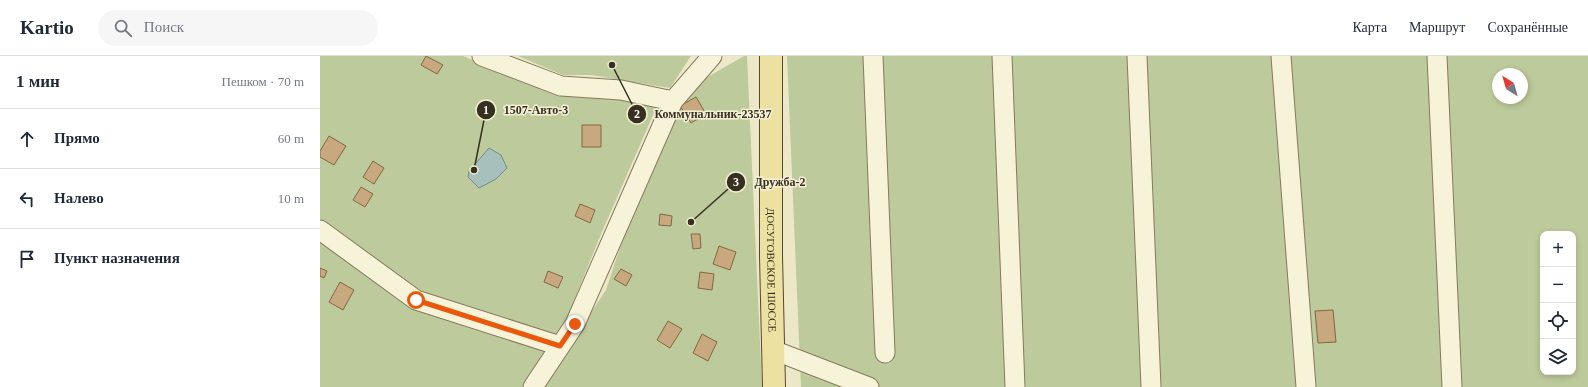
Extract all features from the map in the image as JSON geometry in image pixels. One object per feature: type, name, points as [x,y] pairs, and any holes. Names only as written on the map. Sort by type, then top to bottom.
[{"type":"main road","name":"ДОСУГОВСКОЕ ШОССЕ","points":[[771,56],[771,256],[774,387]]},
{"type":"lane","points":[[482,56],[561,86],[621,90],[673,100]]},
{"type":"lane","points":[[532,387],[575,324],[673,100],[712,56]]},
{"type":"lane","points":[[873,56],[885,353]]},
{"type":"lane","points":[[1002,56],[1015,387]]},
{"type":"lane","points":[[1137,56],[1151,387]]},
{"type":"lane","points":[[1281,56],[1306,387]]},
{"type":"lane","points":[[1437,56],[1452,387]]},
{"type":"lane","points":[[320,230],[416,300],[560,346]]},
{"type":"lane","points":[[773,350],[869,387]]},
{"type":"green space","points":[[320,56],[463,56],[560,95],[619,98],[657,106],[601,234],[564,325],[524,387],[320,387]]},
{"type":"green space","points":[[518,56],[691,56],[670,88],[591,75],[563,75]]},
{"type":"green space","points":[[744,56],[747,56],[762,387],[542,387],[606,290],[651,154],[692,86]]},
{"type":"green space","points":[[787,56],[1588,56],[1588,387],[801,387]]},
{"type":"water","points":[[489,148],[501,155],[507,168],[496,179],[479,188],[468,177],[469,171]]},
{"type":"building","points":[[426,56],[443,65],[437,74],[421,65]]},
{"type":"building","points":[[696,97],[706,114],[691,123],[680,106]]},
{"type":"building","points":[[582,125],[601,125],[601,147],[582,147]]},
{"type":"building","points":[[329,136],[346,146],[334,165],[320,157],[320,151]]},
{"type":"building","points":[[373,161],[384,168],[374,184],[363,177]]},
{"type":"building","points":[[361,187],[373,194],[365,207],[353,200]]},
{"type":"building","points":[[580,204],[595,210],[590,223],[575,216]]},
{"type":"building","points":[[660,214],[672,216],[671,226],[659,225]]},
{"type":"building","points":[[691,234],[700,234],[701,248],[693,249]]},
{"type":"building","points":[[719,246],[736,252],[730,270],[713,264]]},
{"type":"building","points":[[320,268],[327,271],[324,278],[320,276]]},
{"type":"building","points":[[621,269],[632,275],[626,286],[614,279]]},
{"type":"building","points":[[548,271],[563,277],[558,288],[544,282]]},
{"type":"building","points":[[700,272],[714,274],[712,290],[698,288]]},
{"type":"building","points":[[340,282],[354,290],[343,310],[329,302]]},
{"type":"building","points":[[1333,310],[1336,342],[1318,343],[1315,311]]},
{"type":"building","points":[[668,321],[682,329],[670,348],[657,340]]},
{"type":"building","points":[[702,334],[717,342],[708,361],[693,353]]},
{"type":"place","name":"Коммунальник-23537","points":[[612,65]]},
{"type":"place","name":"1507-Авто-3","points":[[474,170]]},
{"type":"place","name":"Дружба-2","points":[[691,222]]},
{"type":"route","points":[[416,300],[560,346],[575,324]]}]
